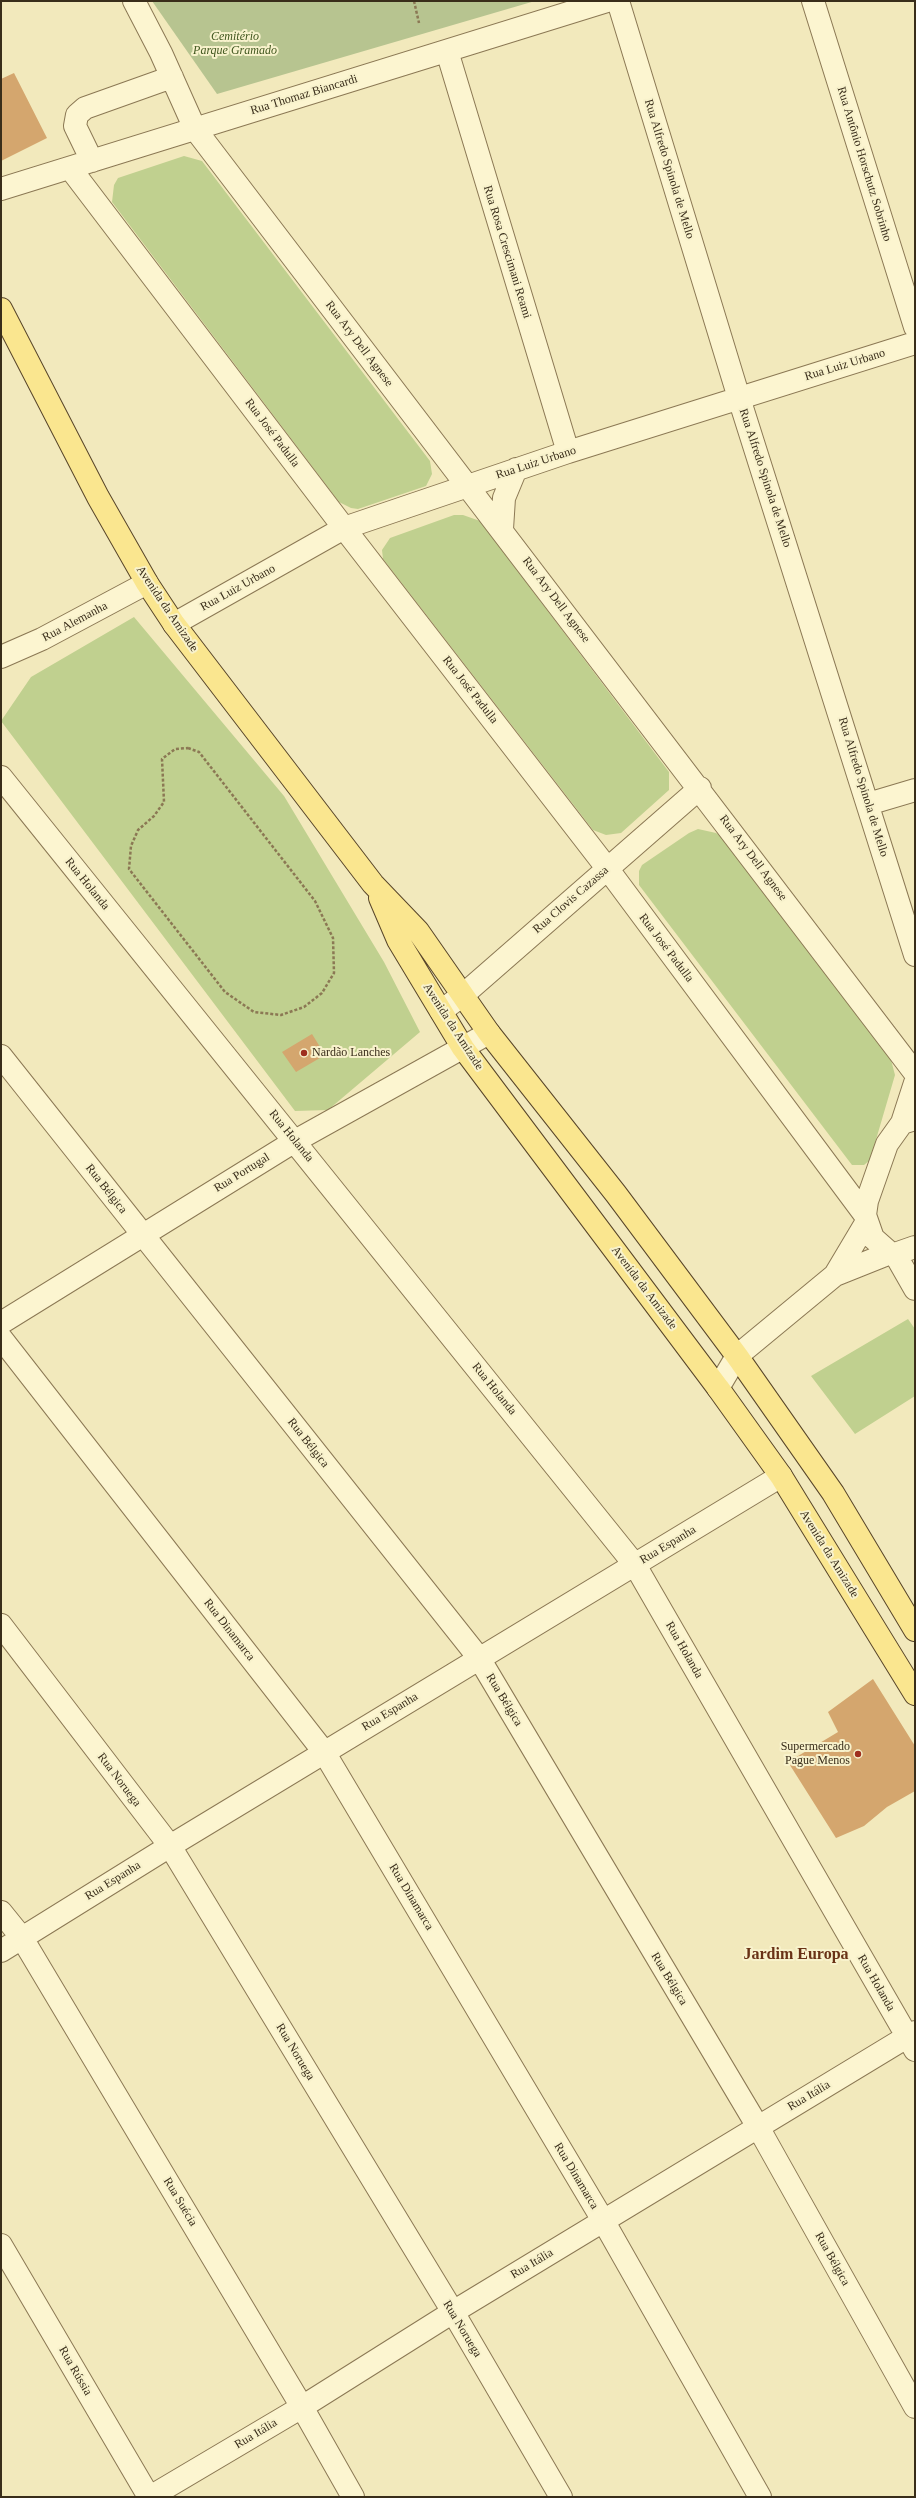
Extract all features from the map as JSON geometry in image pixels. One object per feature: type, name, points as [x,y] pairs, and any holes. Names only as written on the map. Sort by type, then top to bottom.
[{"type":"main road","name":"Avenida da Amizade","points":[[1,309],[98,498],[147,583],[174,624],[373,884],[418,931],[489,1033],[616,1194],[737,1356],[833,1493],[915,1630]]},
{"type":"main road","name":"Avenida da Amizade","points":[[373,884],[398,940],[463,1048],[718,1388],[781,1476],[915,1694]]},
{"type":"main road","points":[[781,1476],[801,1470],[833,1493]]},
{"type":"street","name":"Rua Ary Dell Agnese","points":[[134,1],[172,77],[195,129],[467,486],[502,529],[700,788],[915,1073]]},
{"type":"street","name":"Rua Thomaz Biancardi","points":[[1,190],[607,1]]},
{"type":"street","name":"Rua Alfredo Spinola de Mello","points":[[618,1],[739,398],[915,955]]},
{"type":"street","name":"Rua Antônio Horschutz Sobrinho","points":[[813,1],[915,327]]},
{"type":"street","name":"Rua Rosa Crescimani Reami","points":[[447,51],[568,452]]},
{"type":"street","points":[[92,161],[75,126],[77,115],[85,108],[172,77]]},
{"type":"street","name":"Rua José Padulla","points":[[70,168],[344,528],[607,868],[866,1219],[874,1238],[900,1251]]},
{"type":"street","name":"Rua Luiz Urbano","points":[[174,624],[344,528],[568,452],[915,343]]},
{"type":"street","points":[[502,529],[504,498],[516,469]]},
{"type":"street","name":"Rua Alemanha","points":[[1,657],[42,639],[147,583]]},
{"type":"street","name":"Rua Holanda","points":[[1,777],[635,1565],[912,2039]]},
{"type":"street","name":"Rua Clovis Cazassa","points":[[441,1011],[463,995],[700,788]]},
{"type":"street","points":[[868,804],[915,790]]},
{"type":"street","name":"Rua Portugal","points":[[1,1323],[142,1234],[295,1141],[489,1033]]},
{"type":"street","name":"Rua Bélgica","points":[[1,1056],[479,1658],[758,2127],[915,2407]]},
{"type":"street","points":[[835,1275],[866,1219],[867,1200],[887,1144],[909,1121],[915,1083]]},
{"type":"street","points":[[718,1388],[737,1356],[835,1275],[900,1251],[915,1289]]},
{"type":"street","name":"Rua Dinamarca","points":[[1,1338],[324,1752],[604,2222],[760,2497]]},
{"type":"street","name":"Rua Espanha","points":[[1,1951],[324,1752],[781,1476]]},
{"type":"street","name":"Rua Noruega","points":[[1,1625],[170,1846],[453,2312],[561,2497]]},
{"type":"street","name":"Rua Suécia","points":[[1,1912],[22,1938],[302,2407],[353,2497]]},
{"type":"street","name":"Rua Itália","points":[[149,2497],[302,2407],[453,2312],[604,2222],[758,2127],[912,2039]]},
{"type":"street","name":"Rua Rússia","points":[[1,2246],[149,2497]]},
{"type":"path","points":[[414,1],[419,22]]},
{"type":"path","points":[[188,748],[199,752],[218,777],[315,901],[333,938],[334,973],[322,994],[304,1007],[281,1015],[254,1012],[225,992],[129,869],[131,846],[138,830],[154,816],[164,802],[162,759],[175,750],[188,748]]},
{"type":"green space","name":"Cemitério Parque Gramado","points":[[152,1],[535,1],[217,94]]},
{"type":"green space","points":[[184,156],[202,161],[430,461],[432,474],[426,486],[358,509],[351,508],[339,502],[112,202],[114,185],[118,178]]},
{"type":"green space","points":[[454,515],[463,515],[480,521],[669,772],[669,790],[621,833],[606,835],[593,830],[383,559],[382,550],[390,538]]},
{"type":"green space","points":[[134,617],[284,796],[384,962],[420,1032],[328,1110],[295,1111],[1,721],[31,677]]},
{"type":"green space","points":[[698,829],[716,833],[724,838],[890,1056],[895,1075],[870,1160],[864,1165],[852,1165],[639,885],[639,871],[642,865],[689,833]]},
{"type":"green space","points":[[908,1319],[915,1329],[915,1396],[855,1434],[811,1376]]},
{"type":"building","points":[[14,73],[47,138],[1,161],[1,79]]},
{"type":"building","name":"Nardão Lanches","points":[[312,1034],[325,1055],[296,1072],[282,1052]]},
{"type":"building","name":"Supermercado Pague Menos","points":[[873,1679],[915,1746],[915,1791],[887,1807],[864,1826],[836,1838],[788,1762],[838,1732],[828,1712]]},
{"type":"place","name":"Nardão Lanches","points":[[304,1053]]},
{"type":"place","name":"Supermercado Pague Menos","points":[[858,1754]]},
{"type":"district","name":"Jardim Europa","points":[[796,1955]]}]
